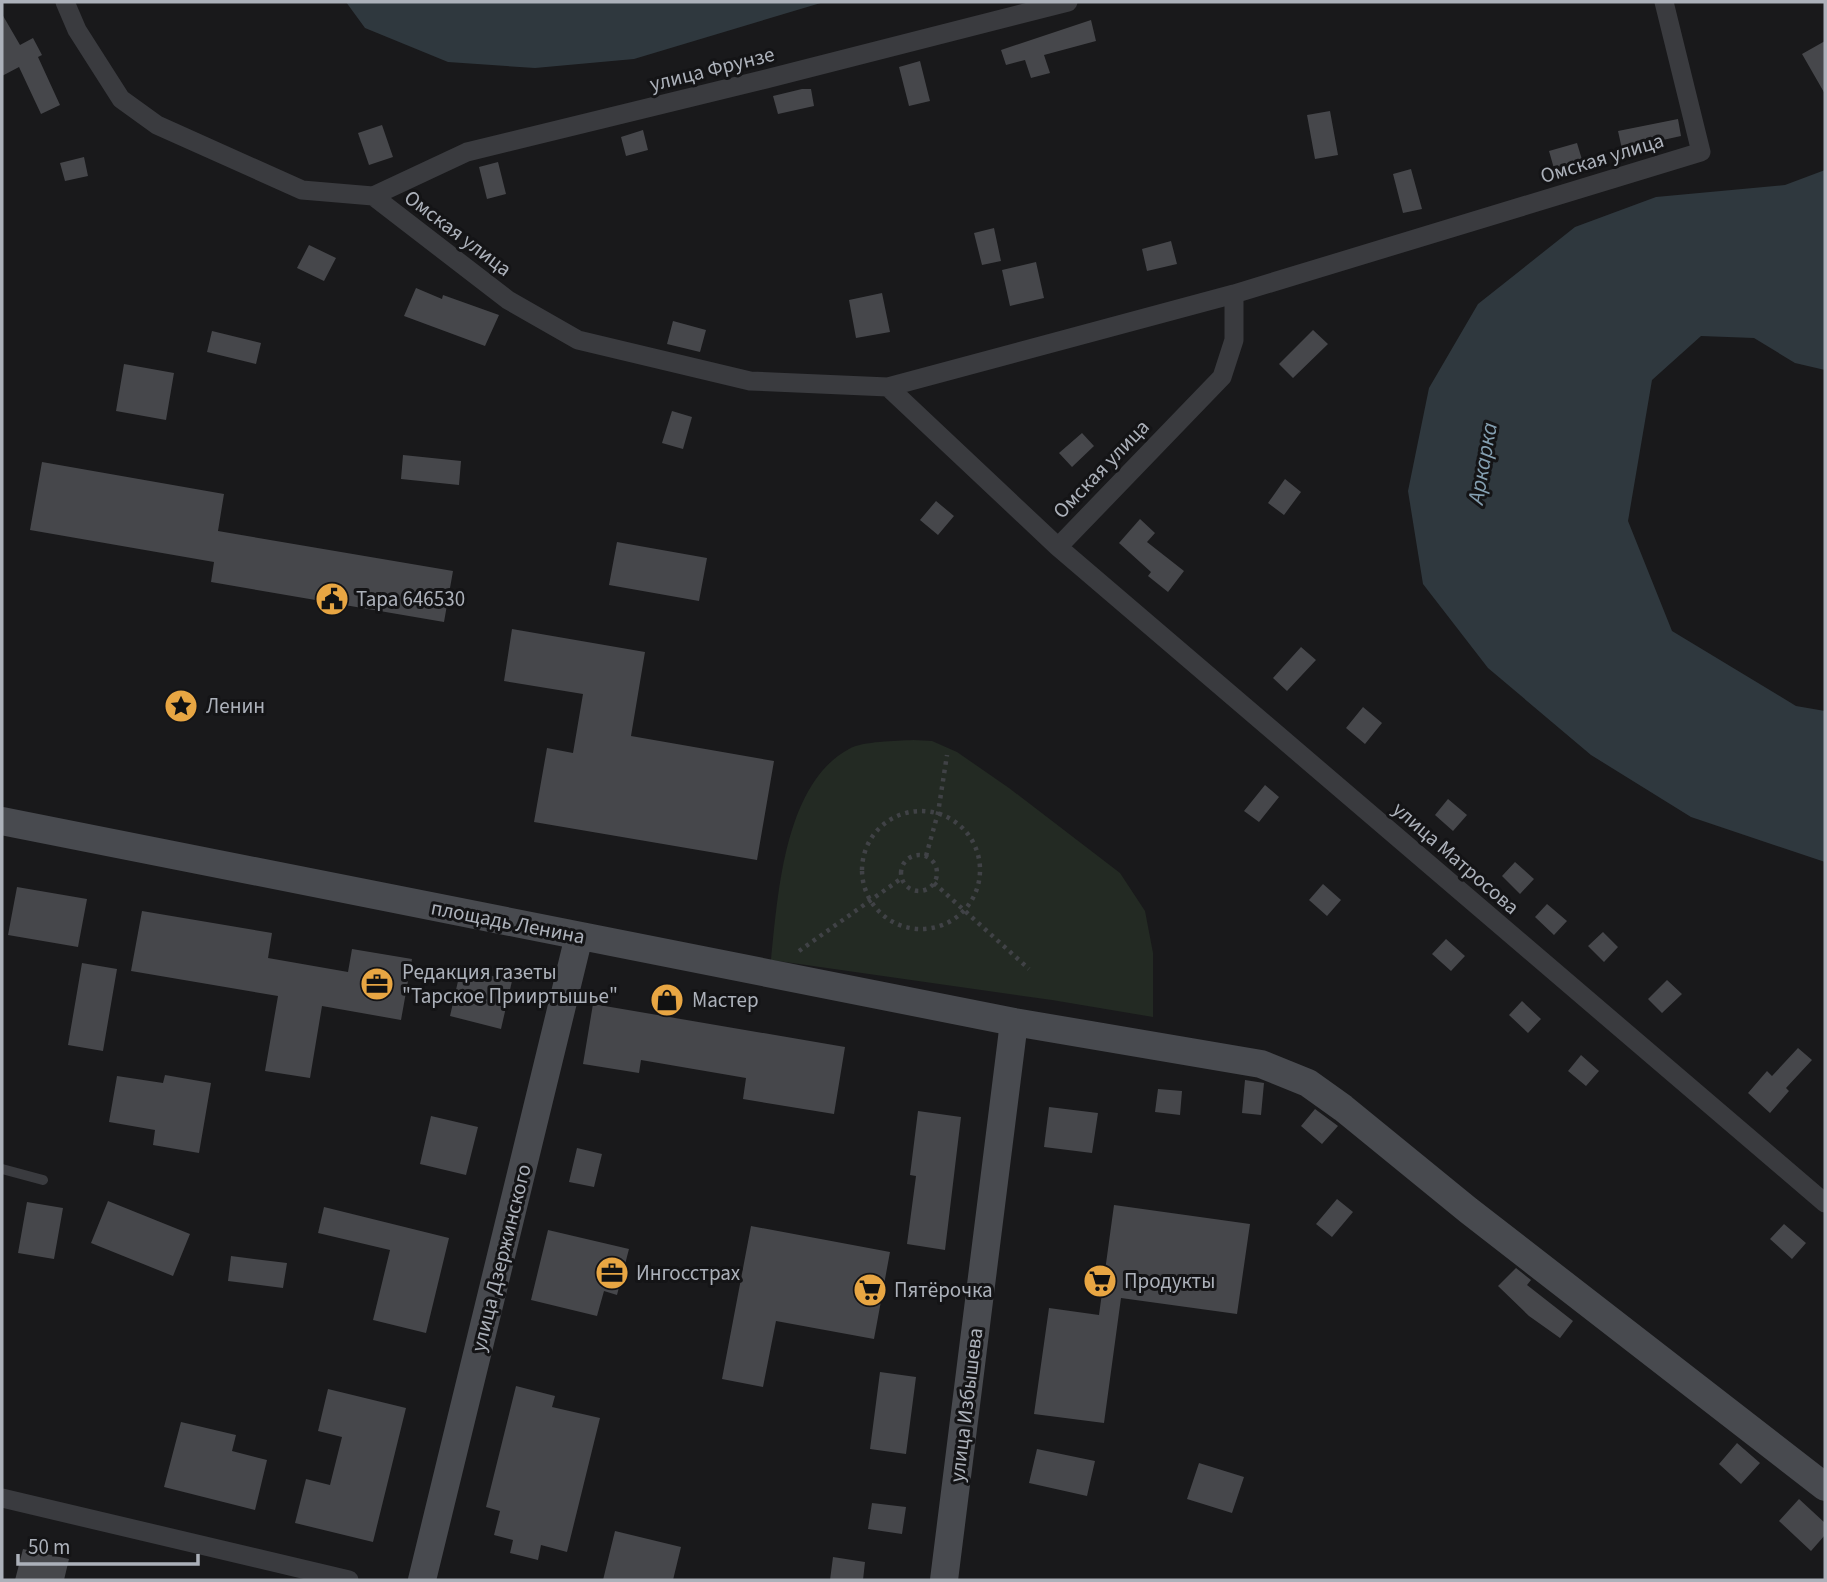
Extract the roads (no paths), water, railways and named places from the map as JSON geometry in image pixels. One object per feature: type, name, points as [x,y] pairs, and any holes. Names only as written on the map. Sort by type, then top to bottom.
[{"type":"street","name":"Омская улица","points":[[65,2],[76,30],[121,99],[157,125],[302,190],[373,196],[508,300],[578,340],[750,381],[888,387],[1234,294],[1701,152],[1664,2]]},
{"type":"street","name":"улица Фрунзе","points":[[373,196],[467,152],[1068,2]]},
{"type":"street","name":"Омская улица","points":[[888,387],[1058,547],[1222,377],[1234,340],[1234,294]]},
{"type":"street","name":"улица Матросова","points":[[1058,547],[1825,1203]]},
{"type":"street","name":"площадь Ленина","points":[[2,821],[1014,1022],[1261,1064],[1308,1083],[1343,1108],[1468,1210],[1825,1487]]},
{"type":"street","name":"улица Дзержинского","points":[[422,1580],[579,936]]},
{"type":"street","name":"улица Избышева","points":[[944,1580],[1014,1022]]},
{"type":"street","points":[[2,1498],[349,1580]]},
{"type":"lane","points":[[2,1169],[43,1180]]},
{"type":"water","points":[[346,2],[824,2],[634,59],[535,68],[448,62],[365,28]]},
{"type":"water","name":"Аркарка","points":[[1825,170],[1825,370],[1795,363],[1754,338],[1701,336],[1652,380],[1628,521],[1672,631],[1796,706],[1825,711],[1825,862],[1691,817],[1591,755],[1488,668],[1423,584],[1408,491],[1429,388],[1478,304],[1575,227],[1656,197],[1785,185]]},
{"type":"place","name":"Тара 646530","points":[[332,599]]},
{"type":"place","name":"Ленин","points":[[181,706]]},
{"type":"place","name":"Редакция газеты \"Тарское Прииртышье\"","points":[[377,984]]},
{"type":"place","name":"Мастер","points":[[667,1000]]},
{"type":"place","name":"Ингосстрах","points":[[612,1273]]},
{"type":"place","name":"Продукты","points":[[1100,1281]]},
{"type":"place","name":"Пятёрочка","points":[[870,1290]]}]
